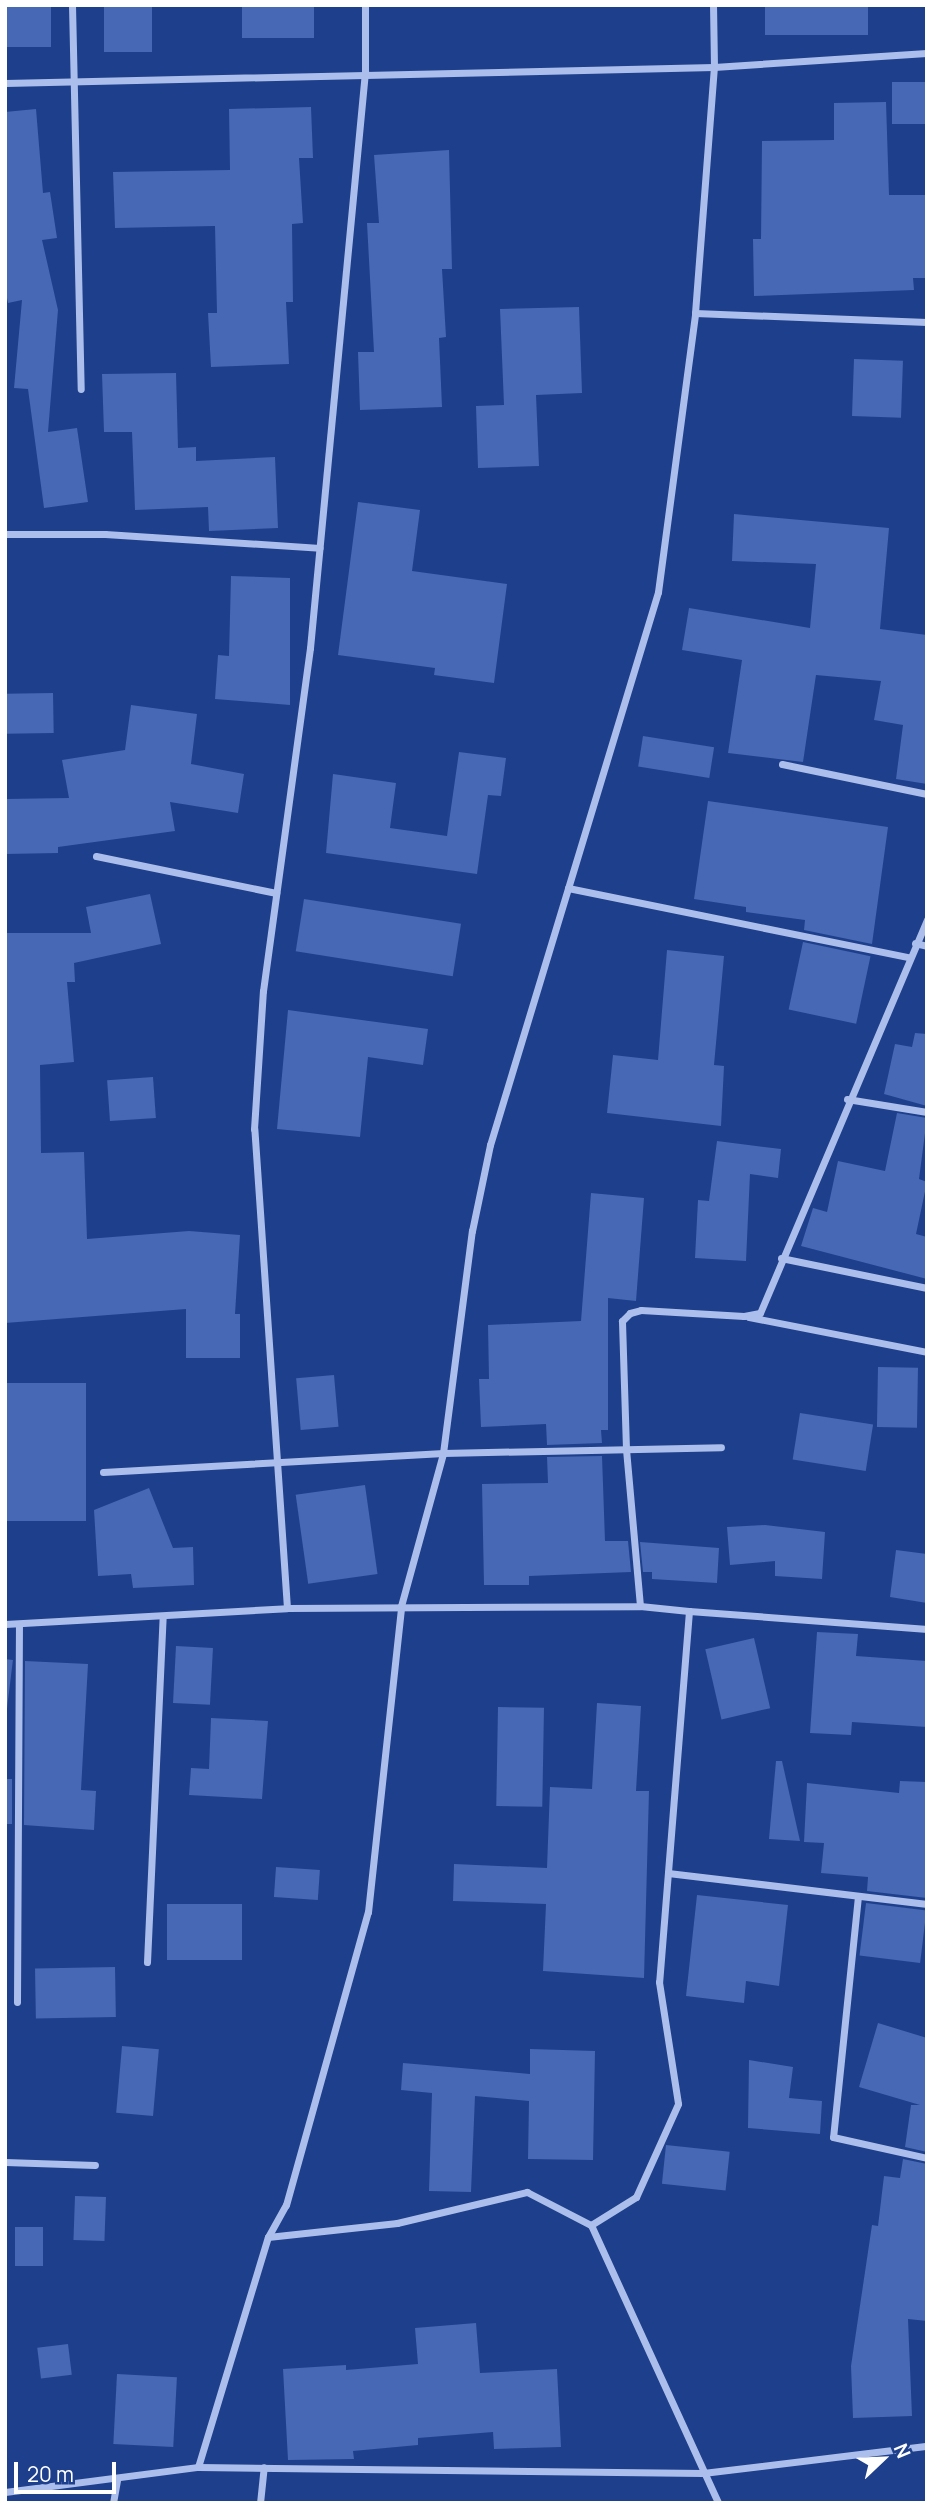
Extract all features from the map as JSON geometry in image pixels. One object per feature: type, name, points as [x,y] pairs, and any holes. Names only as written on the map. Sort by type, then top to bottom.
[{"type":"street","points":[[72,5],[71,82],[81,389]]},
{"type":"street","points":[[288,1608],[254,1129],[263,991],[320,548],[365,71],[365,5]]},
{"type":"street","points":[[198,2467],[268,2236],[286,2205],[368,1912],[401,1606],[443,1453],[472,1231],[490,1145],[658,592],[695,313],[714,66],[713,5]]},
{"type":"street","points":[[5,83],[365,71],[714,66],[927,54]]},
{"type":"street","points":[[695,313],[927,322]]},
{"type":"street","points":[[5,534],[105,534],[320,548]]},
{"type":"street","points":[[782,764],[927,794]]},
{"type":"street","points":[[96,856],[276,893]]},
{"type":"street","points":[[568,888],[908,957]]},
{"type":"street","points":[[744,1316],[760,1313],[768,1300],[781,1258],[847,1099],[927,919]]},
{"type":"street","points":[[915,943],[927,946]]},
{"type":"street","points":[[847,1099],[927,1112]]},
{"type":"street","points":[[781,1258],[927,1288]]},
{"type":"street","points":[[640,1606],[626,1449],[620,1334],[630,1313],[744,1316],[927,1352]]},
{"type":"street","points":[[103,1472],[443,1453],[721,1447]]},
{"type":"street","points":[[5,1624],[288,1608],[640,1606],[927,1629]]},
{"type":"street","points":[[591,2225],[636,2197],[678,2104],[659,1983],[689,1611]]},
{"type":"street","points":[[147,1962],[163,1616]]},
{"type":"street","points":[[17,2002],[19,1624]]},
{"type":"street","points":[[668,1873],[927,1904]]},
{"type":"street","points":[[858,1896],[833,2137],[927,2158]]},
{"type":"street","points":[[5,2162],[95,2165]]},
{"type":"street","points":[[268,2236],[397,2223],[527,2192],[591,2225],[718,2503]]},
{"type":"street","points":[[5,2492],[117,2480],[198,2467],[703,2473],[927,2446]]},
{"type":"street","points":[[260,2503],[264,2468]]},
{"type":"street","points":[[113,2503],[117,2480]]},
{"type":"building","points":[[5,5],[51,5],[51,47],[5,47]]},
{"type":"building","points":[[104,5],[152,5],[152,52],[104,52]]},
{"type":"building","points":[[242,5],[314,5],[314,38],[242,38]]},
{"type":"building","points":[[765,5],[868,5],[868,35],[765,35]]},
{"type":"building","points":[[892,82],[927,82],[927,124],[892,124]]},
{"type":"building","points":[[886,102],[889,195],[927,195],[927,278],[913,278],[914,290],[754,296],[753,239],[761,239],[762,141],[834,140],[834,103]]},
{"type":"building","points":[[311,107],[313,158],[299,158],[303,223],[292,224],[293,302],[286,302],[289,364],[211,367],[208,313],[217,313],[215,226],[115,228],[113,172],[230,170],[229,109]]},
{"type":"building","points":[[36,109],[43,193],[50,192],[57,238],[42,240],[58,310],[48,432],[77,428],[88,502],[44,508],[28,389],[14,388],[22,300],[8,303],[5,288],[5,112]]},
{"type":"building","points":[[449,150],[452,269],[442,269],[446,337],[439,338],[442,407],[360,410],[358,352],[374,352],[367,223],[379,223],[374,155]]},
{"type":"building","points":[[579,307],[582,393],[536,395],[539,466],[478,468],[476,406],[504,405],[500,309]]},
{"type":"building","points":[[854,359],[903,361],[901,418],[852,416]]},
{"type":"building","points":[[176,373],[178,448],[196,447],[196,461],[275,457],[278,528],[209,531],[208,507],[135,510],[132,432],[104,432],[102,374]]},
{"type":"building","points":[[358,502],[420,510],[412,571],[507,584],[494,683],[434,675],[435,668],[338,655]]},
{"type":"building","points":[[734,514],[889,528],[880,629],[927,635],[927,784],[896,779],[903,725],[874,720],[881,681],[816,675],[803,762],[728,753],[742,660],[682,650],[689,608],[810,628],[816,564],[732,561]]},
{"type":"building","points":[[231,576],[290,578],[290,705],[215,699],[218,655],[229,656]]},
{"type":"building","points":[[53,693],[54,733],[6,734],[5,694]]},
{"type":"building","points":[[131,705],[197,714],[191,764],[244,774],[238,813],[170,802],[175,831],[58,847],[58,853],[5,854],[5,799],[69,798],[62,760],[125,750]]},
{"type":"building","points":[[643,736],[714,747],[709,778],[638,767]]},
{"type":"building","points":[[459,752],[506,758],[501,796],[488,795],[477,874],[326,853],[333,774],[396,783],[390,828],[447,836]]},
{"type":"building","points":[[708,801],[888,827],[872,944],[804,930],[805,920],[746,912],[746,907],[694,899]]},
{"type":"building","points":[[150,894],[161,944],[74,963],[75,982],[67,982],[74,1062],[40,1065],[41,1153],[84,1152],[87,1239],[189,1231],[240,1235],[235,1314],[240,1314],[240,1358],[186,1358],[186,1309],[5,1323],[5,933],[91,933],[86,907]]},
{"type":"building","points":[[304,899],[461,924],[453,976],[296,951]]},
{"type":"building","points":[[803,942],[870,956],[856,1024],[789,1009]]},
{"type":"building","points":[[667,950],[724,956],[714,1065],[724,1066],[721,1126],[607,1113],[613,1055],[658,1060]]},
{"type":"building","points":[[288,1010],[428,1029],[423,1065],[368,1057],[360,1137],[277,1129]]},
{"type":"building","points":[[915,1033],[927,1034],[927,1106],[884,1094],[895,1044],[912,1047]]},
{"type":"building","points":[[153,1077],[156,1118],[110,1121],[107,1080]]},
{"type":"building","points":[[897,1113],[927,1118],[919,1179],[927,1182],[916,1234],[927,1237],[927,1279],[801,1246],[813,1208],[827,1212],[838,1161],[885,1171]]},
{"type":"building","points":[[717,1141],[781,1149],[778,1178],[750,1174],[746,1261],[695,1258],[698,1200],[709,1201]]},
{"type":"building","points":[[591,1193],[644,1198],[636,1301],[608,1298],[608,1430],[601,1430],[602,1443],[547,1445],[546,1424],[481,1427],[479,1379],[489,1379],[488,1325],[581,1321]]},
{"type":"building","points":[[878,1367],[918,1368],[917,1428],[877,1427]]},
{"type":"building","points":[[334,1375],[339,1427],[301,1430],[296,1378]]},
{"type":"building","points":[[5,1383],[86,1383],[86,1521],[5,1521]]},
{"type":"building","points":[[800,1413],[873,1425],[866,1471],[793,1459]]},
{"type":"building","points":[[602,1456],[605,1541],[628,1541],[631,1572],[529,1576],[529,1585],[484,1585],[482,1484],[548,1483],[547,1457]]},
{"type":"building","points":[[365,1485],[378,1574],[308,1584],[296,1495]]},
{"type":"building","points":[[149,1488],[173,1548],[193,1547],[194,1585],[133,1588],[131,1574],[98,1576],[94,1510]]},
{"type":"building","points":[[765,1525],[825,1532],[822,1579],[775,1576],[775,1561],[730,1565],[727,1527]]},
{"type":"building","points":[[640,1542],[719,1548],[717,1583],[652,1579],[652,1572],[643,1572]]},
{"type":"building","points":[[896,1550],[927,1554],[927,1603],[890,1597]]},
{"type":"building","points":[[817,1632],[858,1634],[856,1656],[927,1661],[927,1727],[852,1722],[851,1735],[810,1733]]},
{"type":"building","points":[[754,1638],[770,1708],[721,1719],[705,1649]]},
{"type":"building","points":[[176,1646],[213,1648],[210,1705],[173,1703]]},
{"type":"building","points":[[5,1659],[13,1660],[5,1722]]},
{"type":"building","points":[[25,1661],[88,1664],[81,1790],[96,1791],[94,1830],[24,1825]]},
{"type":"building","points":[[597,1703],[641,1706],[636,1791],[649,1791],[644,1978],[543,1971],[546,1904],[453,1901],[454,1864],[547,1868],[550,1787],[592,1789]]},
{"type":"building","points":[[498,1707],[544,1708],[542,1807],[496,1806]]},
{"type":"building","points":[[211,1718],[268,1721],[262,1799],[189,1795],[191,1768],[209,1769]]},
{"type":"building","points":[[776,1761],[782,1761],[800,1841],[769,1839]]},
{"type":"building","points":[[5,1779],[12,1779],[12,1824],[5,1824]]},
{"type":"building","points":[[900,1781],[927,1782],[927,1898],[867,1891],[868,1877],[821,1873],[824,1843],[804,1842],[807,1783],[899,1793]]},
{"type":"building","points":[[276,1867],[320,1870],[318,1900],[274,1897]]},
{"type":"building","points":[[697,1895],[788,1905],[779,1986],[746,1981],[744,2003],[686,1996]]},
{"type":"building","points":[[866,1903],[927,1910],[920,1963],[860,1956]]},
{"type":"building","points":[[167,1904],[242,1904],[242,1960],[167,1960]]},
{"type":"building","points":[[115,1967],[116,2017],[36,2018],[35,1968]]},
{"type":"building","points":[[878,2023],[927,2038],[927,2152],[905,2147],[911,2105],[920,2105],[859,2087]]},
{"type":"building","points":[[122,2046],[159,2049],[153,2116],[116,2113]]},
{"type":"building","points":[[530,2049],[595,2051],[593,2160],[528,2159],[529,2101],[475,2096],[471,2192],[429,2191],[432,2093],[401,2090],[403,2063],[530,2074]]},
{"type":"building","points":[[749,2060],[793,2067],[789,2098],[822,2101],[820,2134],[748,2128]]},
{"type":"building","points":[[666,2145],[730,2152],[726,2190],[662,2184]]},
{"type":"building","points":[[903,2159],[927,2164],[927,2321],[908,2319],[912,2416],[853,2418],[851,2366],[872,2225],[878,2226],[884,2176],[900,2178]]},
{"type":"building","points":[[75,2196],[106,2197],[104,2241],[73,2240]]},
{"type":"building","points":[[15,2227],[43,2227],[43,2266],[15,2266]]},
{"type":"building","points":[[476,2323],[480,2373],[557,2369],[561,2447],[494,2449],[493,2432],[418,2438],[418,2445],[353,2451],[354,2459],[288,2460],[283,2369],[346,2365],[346,2370],[418,2364],[415,2328]]},
{"type":"building","points":[[68,2344],[72,2375],[41,2379],[37,2348]]},
{"type":"building","points":[[117,2374],[177,2377],[173,2447],[113,2444]]}]
